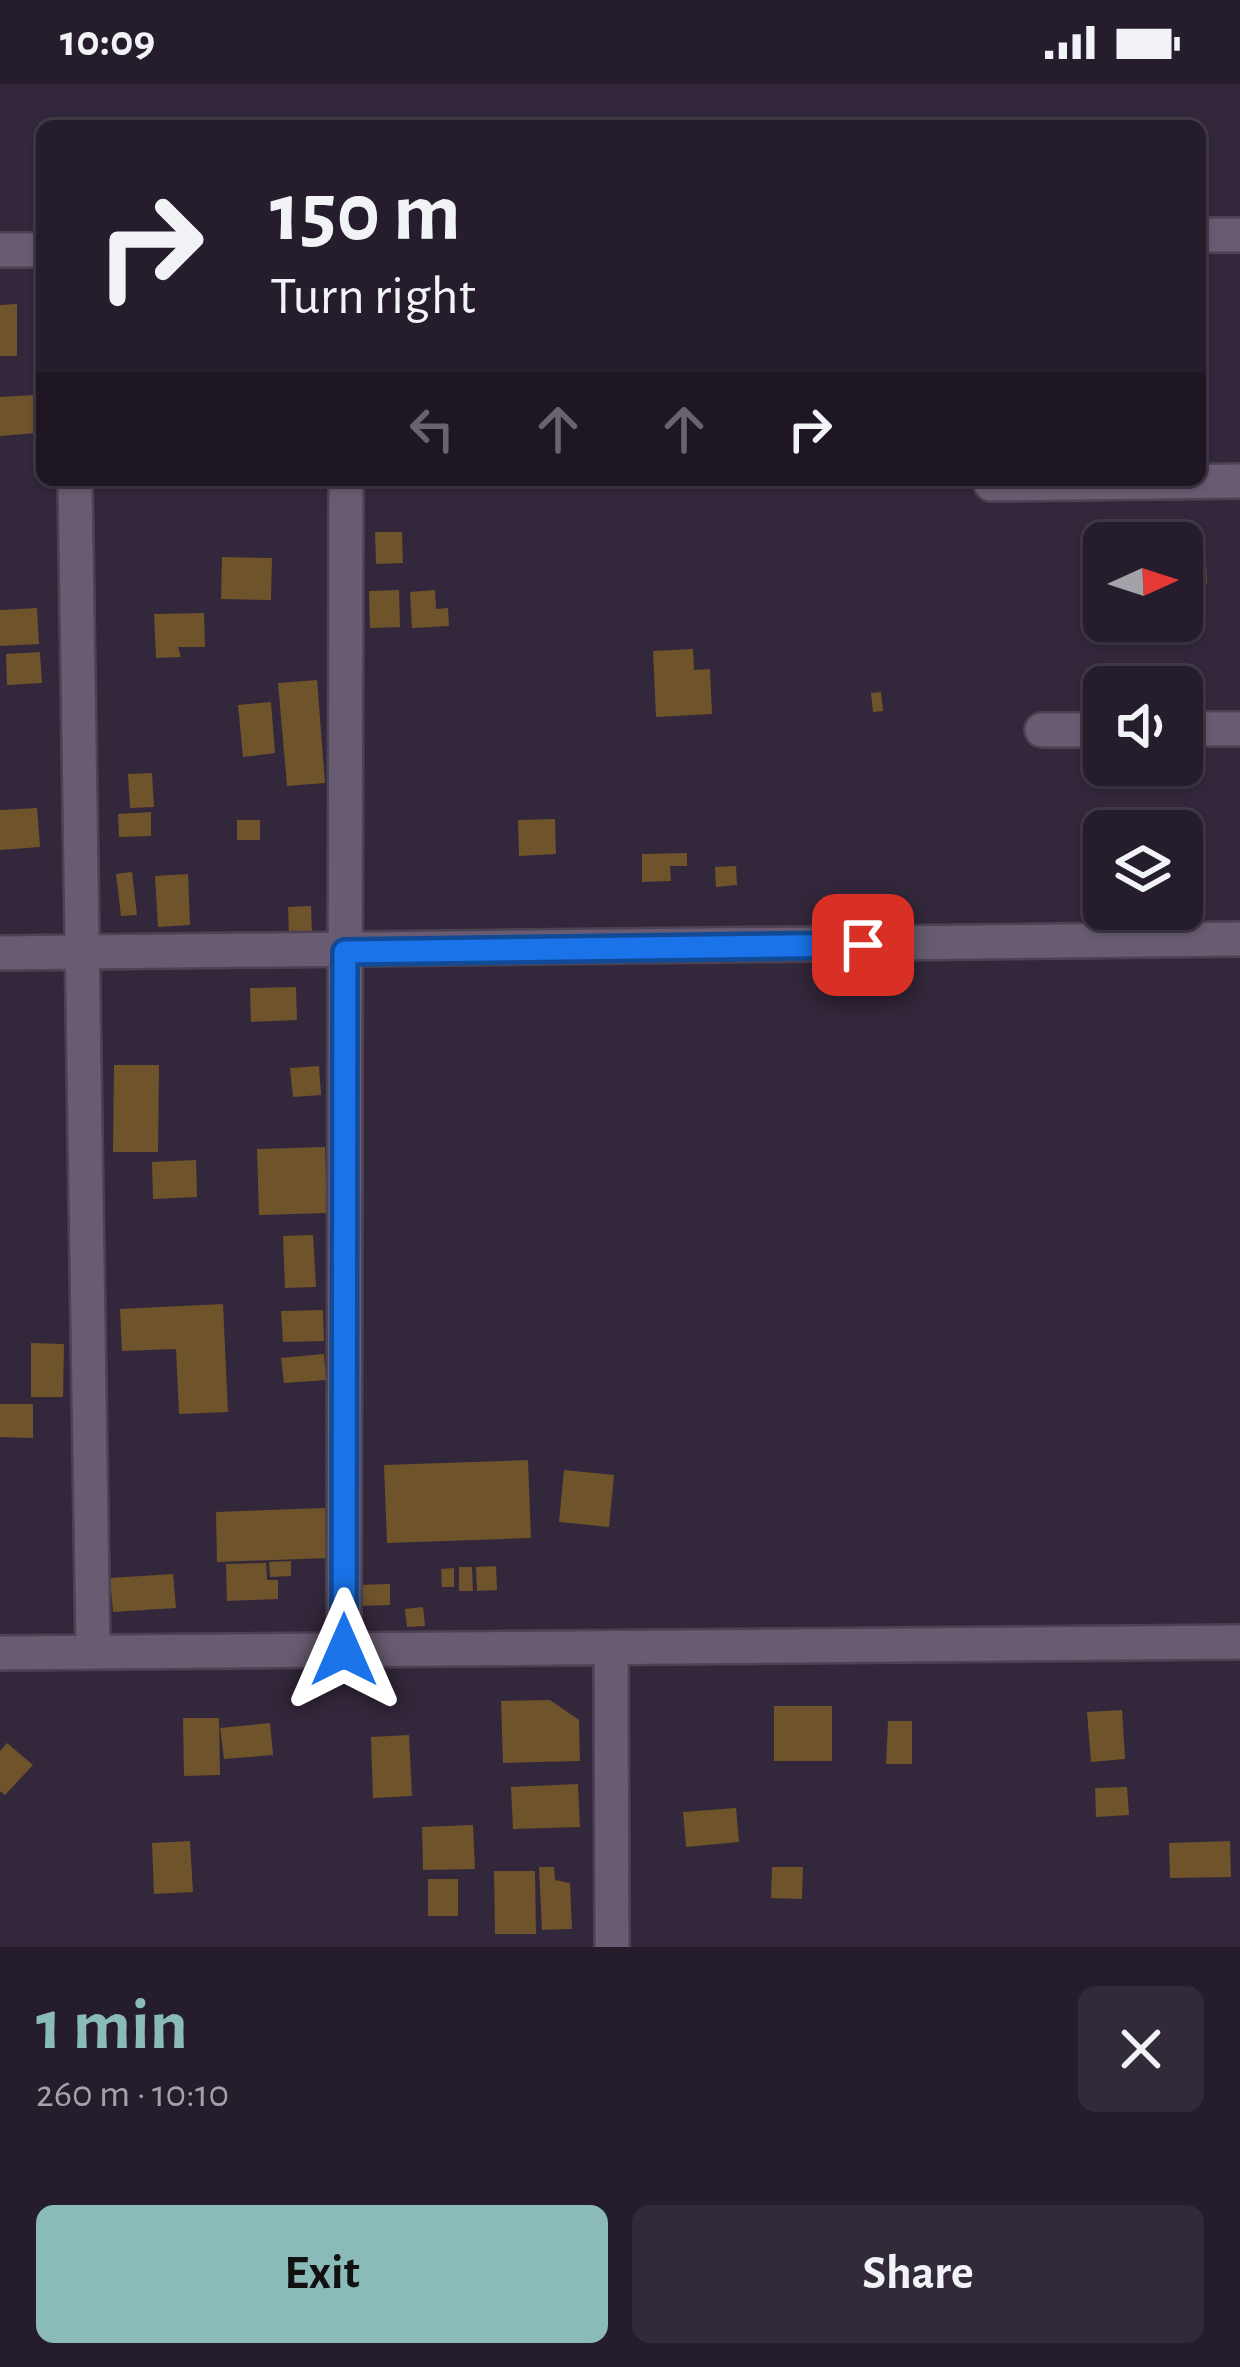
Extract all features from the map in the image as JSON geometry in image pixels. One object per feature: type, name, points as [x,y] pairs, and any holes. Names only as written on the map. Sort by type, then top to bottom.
[{"type":"street","points":[[1206,236],[1240,235]]},
{"type":"street","points":[[0,250],[36,250]]},
{"type":"street","points":[[1206,481],[1240,481]]},
{"type":"street","points":[[75,486],[93,1652]]},
{"type":"street","points":[[344,1650],[346,486]]},
{"type":"street","points":[[1203,729],[1240,729]]},
{"type":"street","points":[[1042,730],[1083,730]]},
{"type":"street","points":[[0,953],[1240,939]]},
{"type":"street","points":[[0,1653],[1240,1642]]},
{"type":"street","points":[[611,1648],[612,1947]]},
{"type":"building","points":[[17,304],[17,356],[0,356],[0,305]]},
{"type":"building","points":[[34,395],[36,433],[0,436],[0,397]]},
{"type":"building","points":[[375,532],[402,532],[403,563],[376,564]]},
{"type":"building","points":[[222,557],[272,558],[271,600],[221,599]]},
{"type":"building","points":[[399,590],[400,627],[370,628],[369,591]]},
{"type":"building","points":[[435,590],[436,609],[448,608],[449,626],[412,628],[410,592]]},
{"type":"building","points":[[37,608],[39,644],[0,646],[0,610]]},
{"type":"building","points":[[204,613],[205,647],[178,647],[181,657],[156,658],[154,614]]},
{"type":"building","points":[[693,649],[694,670],[710,669],[712,714],[656,717],[653,651]]},
{"type":"building","points":[[40,652],[42,683],[7,685],[6,654]]},
{"type":"building","points":[[317,680],[325,783],[287,786],[278,683]]},
{"type":"building","points":[[881,692],[883,711],[873,712],[871,693]]},
{"type":"building","points":[[271,702],[275,753],[243,757],[238,705]]},
{"type":"building","points":[[152,773],[154,807],[130,808],[128,774]]},
{"type":"building","points":[[37,808],[40,847],[0,850],[0,810]]},
{"type":"building","points":[[151,812],[151,836],[119,837],[118,814]]},
{"type":"building","points":[[555,819],[556,854],[519,856],[518,820]]},
{"type":"building","points":[[237,820],[260,820],[260,840],[237,840]]},
{"type":"building","points":[[687,853],[687,866],[670,866],[671,881],[642,882],[642,854]]},
{"type":"building","points":[[736,866],[737,885],[716,887],[715,867]]},
{"type":"building","points":[[132,872],[137,915],[121,916],[116,874]]},
{"type":"building","points":[[188,874],[190,925],[158,927],[155,876]]},
{"type":"building","points":[[311,906],[312,934],[289,935],[288,907]]},
{"type":"building","points":[[296,987],[297,1020],[251,1022],[250,988]]},
{"type":"building","points":[[114,1065],[159,1065],[158,1152],[113,1152]]},
{"type":"building","points":[[319,1066],[321,1095],[293,1097],[290,1068]]},
{"type":"building","points":[[325,1147],[327,1213],[259,1215],[257,1149]]},
{"type":"building","points":[[196,1160],[197,1197],[153,1199],[152,1162]]},
{"type":"building","points":[[313,1235],[316,1287],[285,1288],[283,1236]]},
{"type":"building","points":[[223,1304],[228,1412],[179,1414],[176,1349],[122,1351],[120,1309]]},
{"type":"building","points":[[323,1310],[324,1341],[283,1342],[281,1311]]},
{"type":"building","points":[[31,1343],[64,1344],[63,1397],[31,1397]]},
{"type":"building","points":[[324,1354],[326,1380],[284,1383],[281,1358]]},
{"type":"building","points":[[0,1404],[33,1404],[33,1438],[0,1437]]},
{"type":"building","points":[[528,1460],[531,1538],[387,1543],[384,1465]]},
{"type":"building","points":[[564,1470],[614,1475],[609,1527],[559,1522]]},
{"type":"building","points":[[325,1508],[327,1558],[217,1562],[216,1512]]},
{"type":"building","points":[[291,1561],[291,1576],[270,1577],[269,1562]]},
{"type":"building","points":[[266,1563],[267,1580],[278,1580],[278,1599],[227,1601],[226,1564]]},
{"type":"building","points":[[496,1566],[497,1590],[477,1591],[476,1567]]},
{"type":"building","points":[[459,1567],[472,1567],[473,1591],[459,1591]]},
{"type":"building","points":[[454,1568],[454,1587],[442,1587],[441,1569]]},
{"type":"building","points":[[173,1574],[176,1608],[113,1612],[110,1578]]},
{"type":"building","points":[[390,1584],[390,1605],[358,1606],[357,1585]]},
{"type":"building","points":[[423,1607],[425,1626],[407,1627],[405,1609]]},
{"type":"building","points":[[550,1700],[579,1720],[580,1761],[503,1763],[501,1701]]},
{"type":"building","points":[[774,1706],[832,1706],[832,1761],[774,1761]]},
{"type":"building","points":[[1122,1710],[1125,1759],[1091,1762],[1087,1712]]},
{"type":"building","points":[[183,1718],[219,1718],[220,1775],[184,1776]]},
{"type":"building","points":[[888,1721],[912,1721],[912,1764],[886,1764]]},
{"type":"building","points":[[270,1723],[273,1755],[224,1759],[220,1728]]},
{"type":"building","points":[[409,1735],[412,1796],[373,1798],[371,1737]]},
{"type":"building","points":[[7,1743],[33,1765],[5,1795],[0,1791],[0,1751]]},
{"type":"building","points":[[578,1784],[580,1827],[513,1829],[511,1787]]},
{"type":"building","points":[[1127,1787],[1129,1815],[1096,1817],[1095,1788]]},
{"type":"building","points":[[736,1808],[739,1842],[686,1847],[683,1812]]},
{"type":"building","points":[[473,1825],[475,1869],[423,1870],[422,1827]]},
{"type":"building","points":[[190,1841],[193,1892],[154,1894],[152,1843]]},
{"type":"building","points":[[1230,1841],[1231,1877],[1170,1878],[1169,1843]]},
{"type":"building","points":[[539,1867],[554,1867],[555,1880],[570,1883],[572,1929],[542,1930]]},
{"type":"building","points":[[772,1867],[803,1867],[802,1899],[771,1898]]},
{"type":"building","points":[[494,1871],[535,1871],[536,1934],[495,1934]]},
{"type":"building","points":[[428,1879],[458,1879],[458,1916],[428,1916]]},
{"type":"route","points":[[344,1650],[345,952],[863,945]]}]
